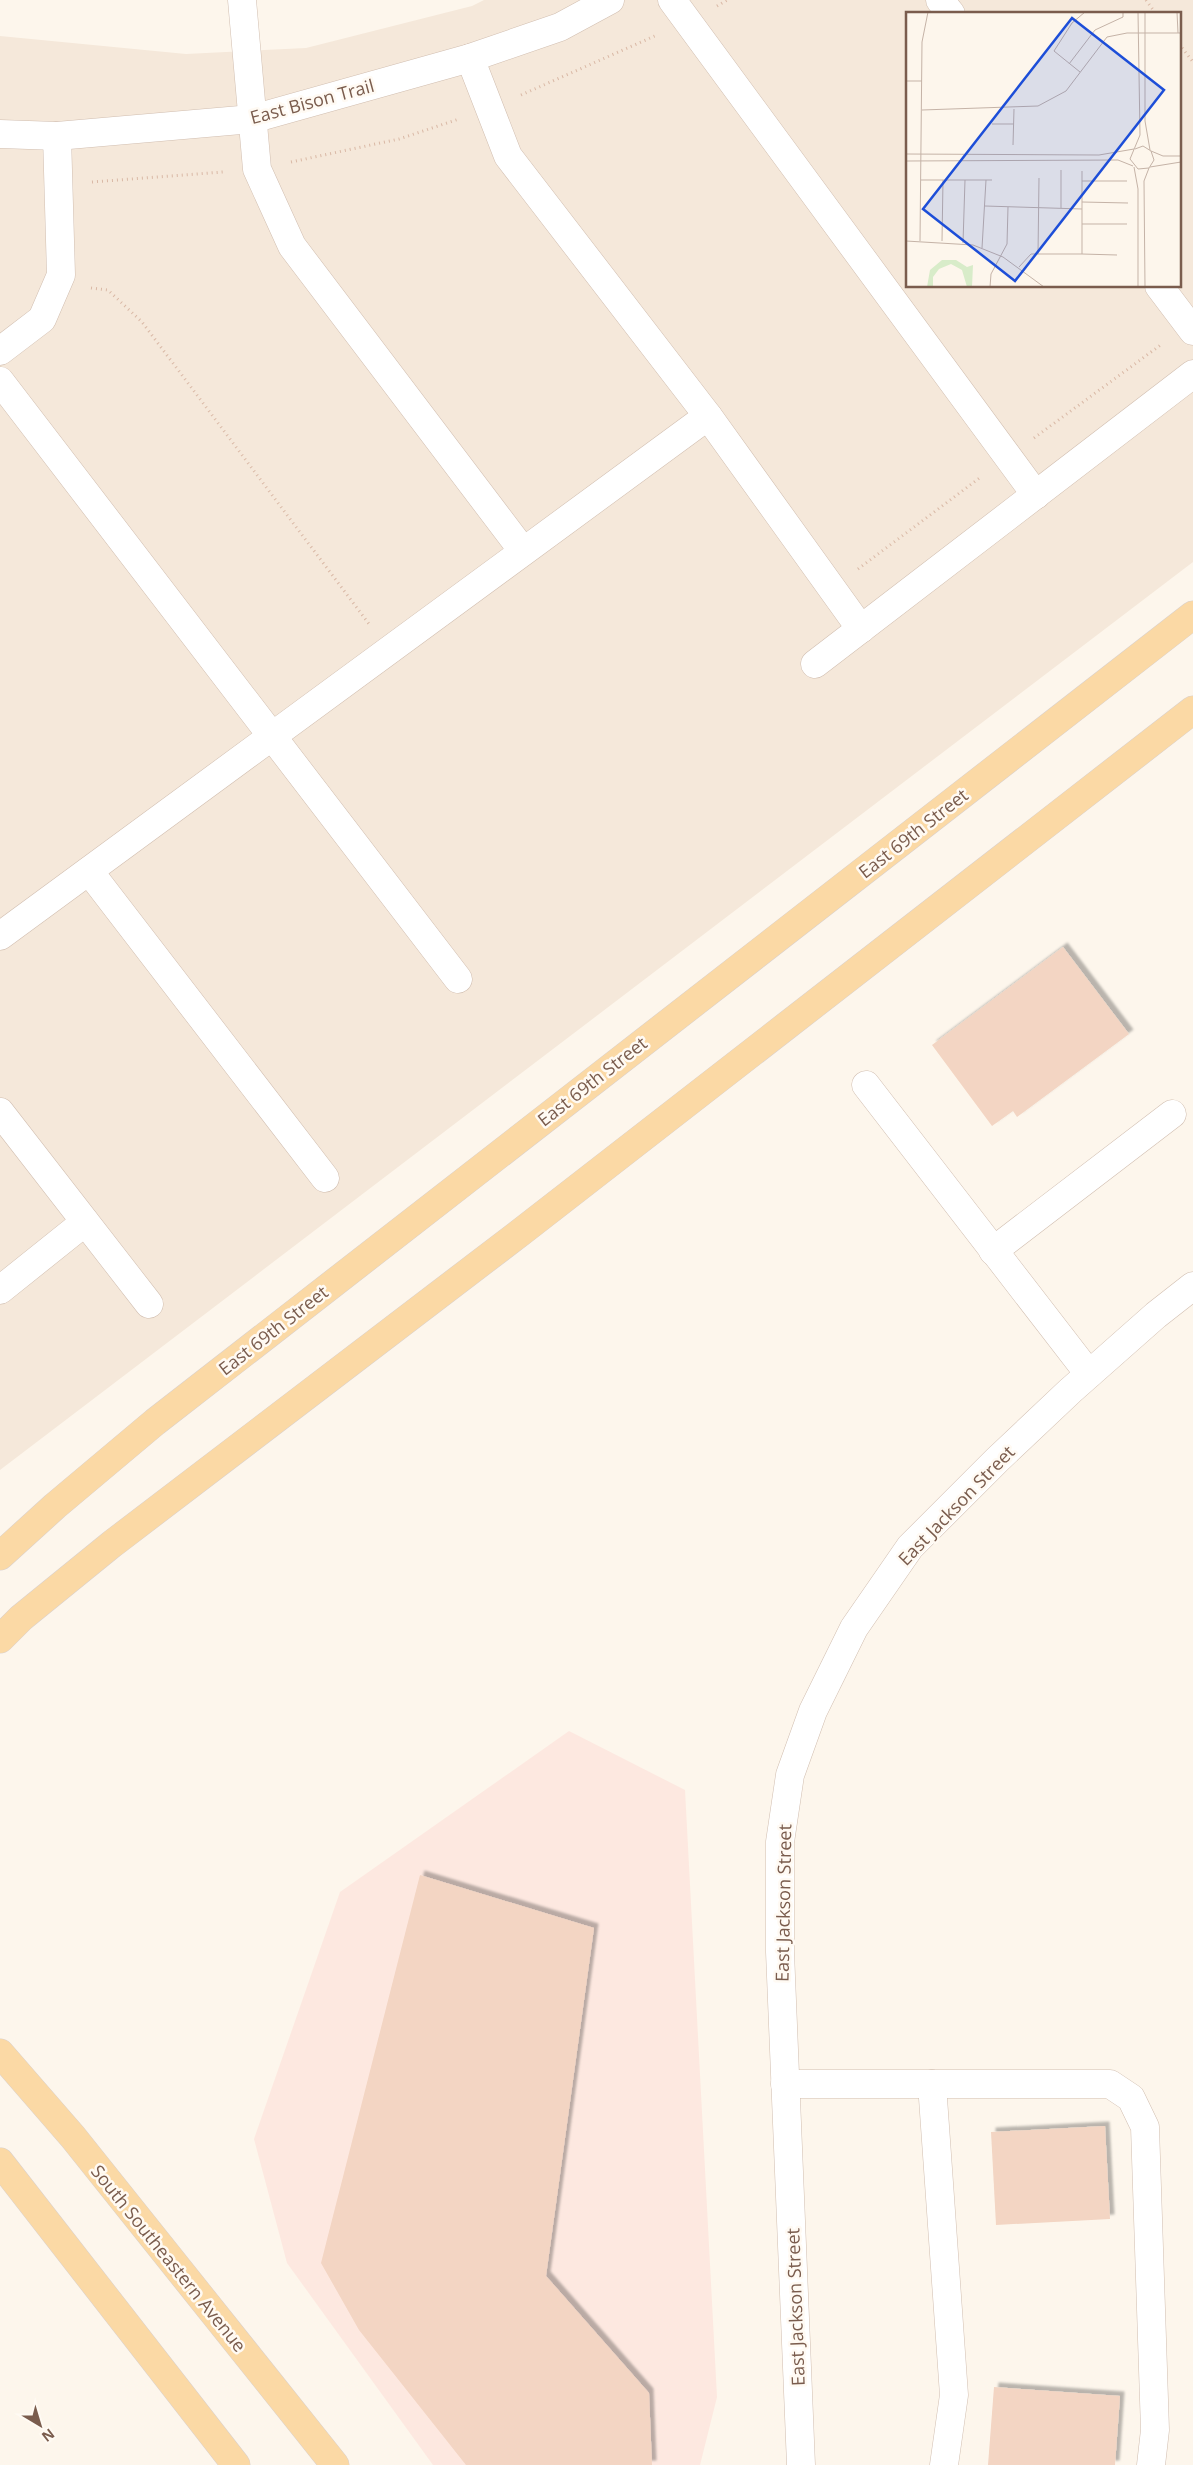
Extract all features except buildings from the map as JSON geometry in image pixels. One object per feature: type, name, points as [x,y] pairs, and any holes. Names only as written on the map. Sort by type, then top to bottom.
[{"type":"main road","name":"East 69th Street","points":[[0,1556],[55,1506],[171,1410],[1193,615]]},
{"type":"main road","points":[[0,1639],[21,1618],[112,1544],[529,1226],[1193,710]]},
{"type":"main road","name":"South Southeastern Avenue","points":[[0,2054],[73,2137],[335,2465]]},
{"type":"main road","points":[[0,2162],[236,2465]]},
{"type":"street","points":[[242,0],[256,169],[292,246],[523,551]]},
{"type":"street","name":"East Bison Trail","points":[[0,134],[56,136],[252,119],[470,58],[560,27],[610,0]]},
{"type":"street","points":[[672,0],[1036,494]]},
{"type":"street","points":[[940,0],[949,12]]},
{"type":"street","points":[[470,58],[508,156],[708,416],[861,629]]},
{"type":"street","points":[[0,351],[42,318],[61,275],[56,136]]},
{"type":"street","points":[[1161,288],[1193,331]]},
{"type":"street","points":[[815,664],[1193,374]]},
{"type":"street","points":[[0,381],[458,979]]},
{"type":"street","points":[[0,936],[708,416]]},
{"type":"street","points":[[89,871],[325,1178]]},
{"type":"street","points":[[866,1085],[1089,1374]]},
{"type":"street","points":[[0,1112],[149,1304]]},
{"type":"street","points":[[993,1251],[1172,1114]]},
{"type":"street","points":[[0,1290],[85,1222]]},
{"type":"street","name":"East Jackson Street","points":[[801,2465],[780,1952],[780,1842],[790,1775],[813,1711],[854,1628],[910,1547],[997,1460],[1089,1374],[1156,1315],[1193,1286]]},
{"type":"street","points":[[785,2084],[1110,2084],[1130,2098],[1145,2126],[1155,2430],[1151,2465]]},
{"type":"street","points":[[932,2084],[954,2395],[944,2465]]},
{"type":"path","points":[[59,185],[256,169],[399,139],[489,108],[688,22],[727,0]]},
{"type":"path","points":[[1146,0],[1155,12]]},
{"type":"path","points":[[1180,45],[1193,62]]},
{"type":"path","points":[[58,284],[108,290],[142,322],[389,650]]},
{"type":"shaded area","points":[[484,0],[1193,0],[1193,562],[0,1470],[0,36],[186,54],[306,48],[472,6]]},
{"type":"shaded area","points":[[569,1731],[685,1790],[717,2397],[700,2465],[433,2465],[287,2263],[254,2139],[340,1892]]}]
